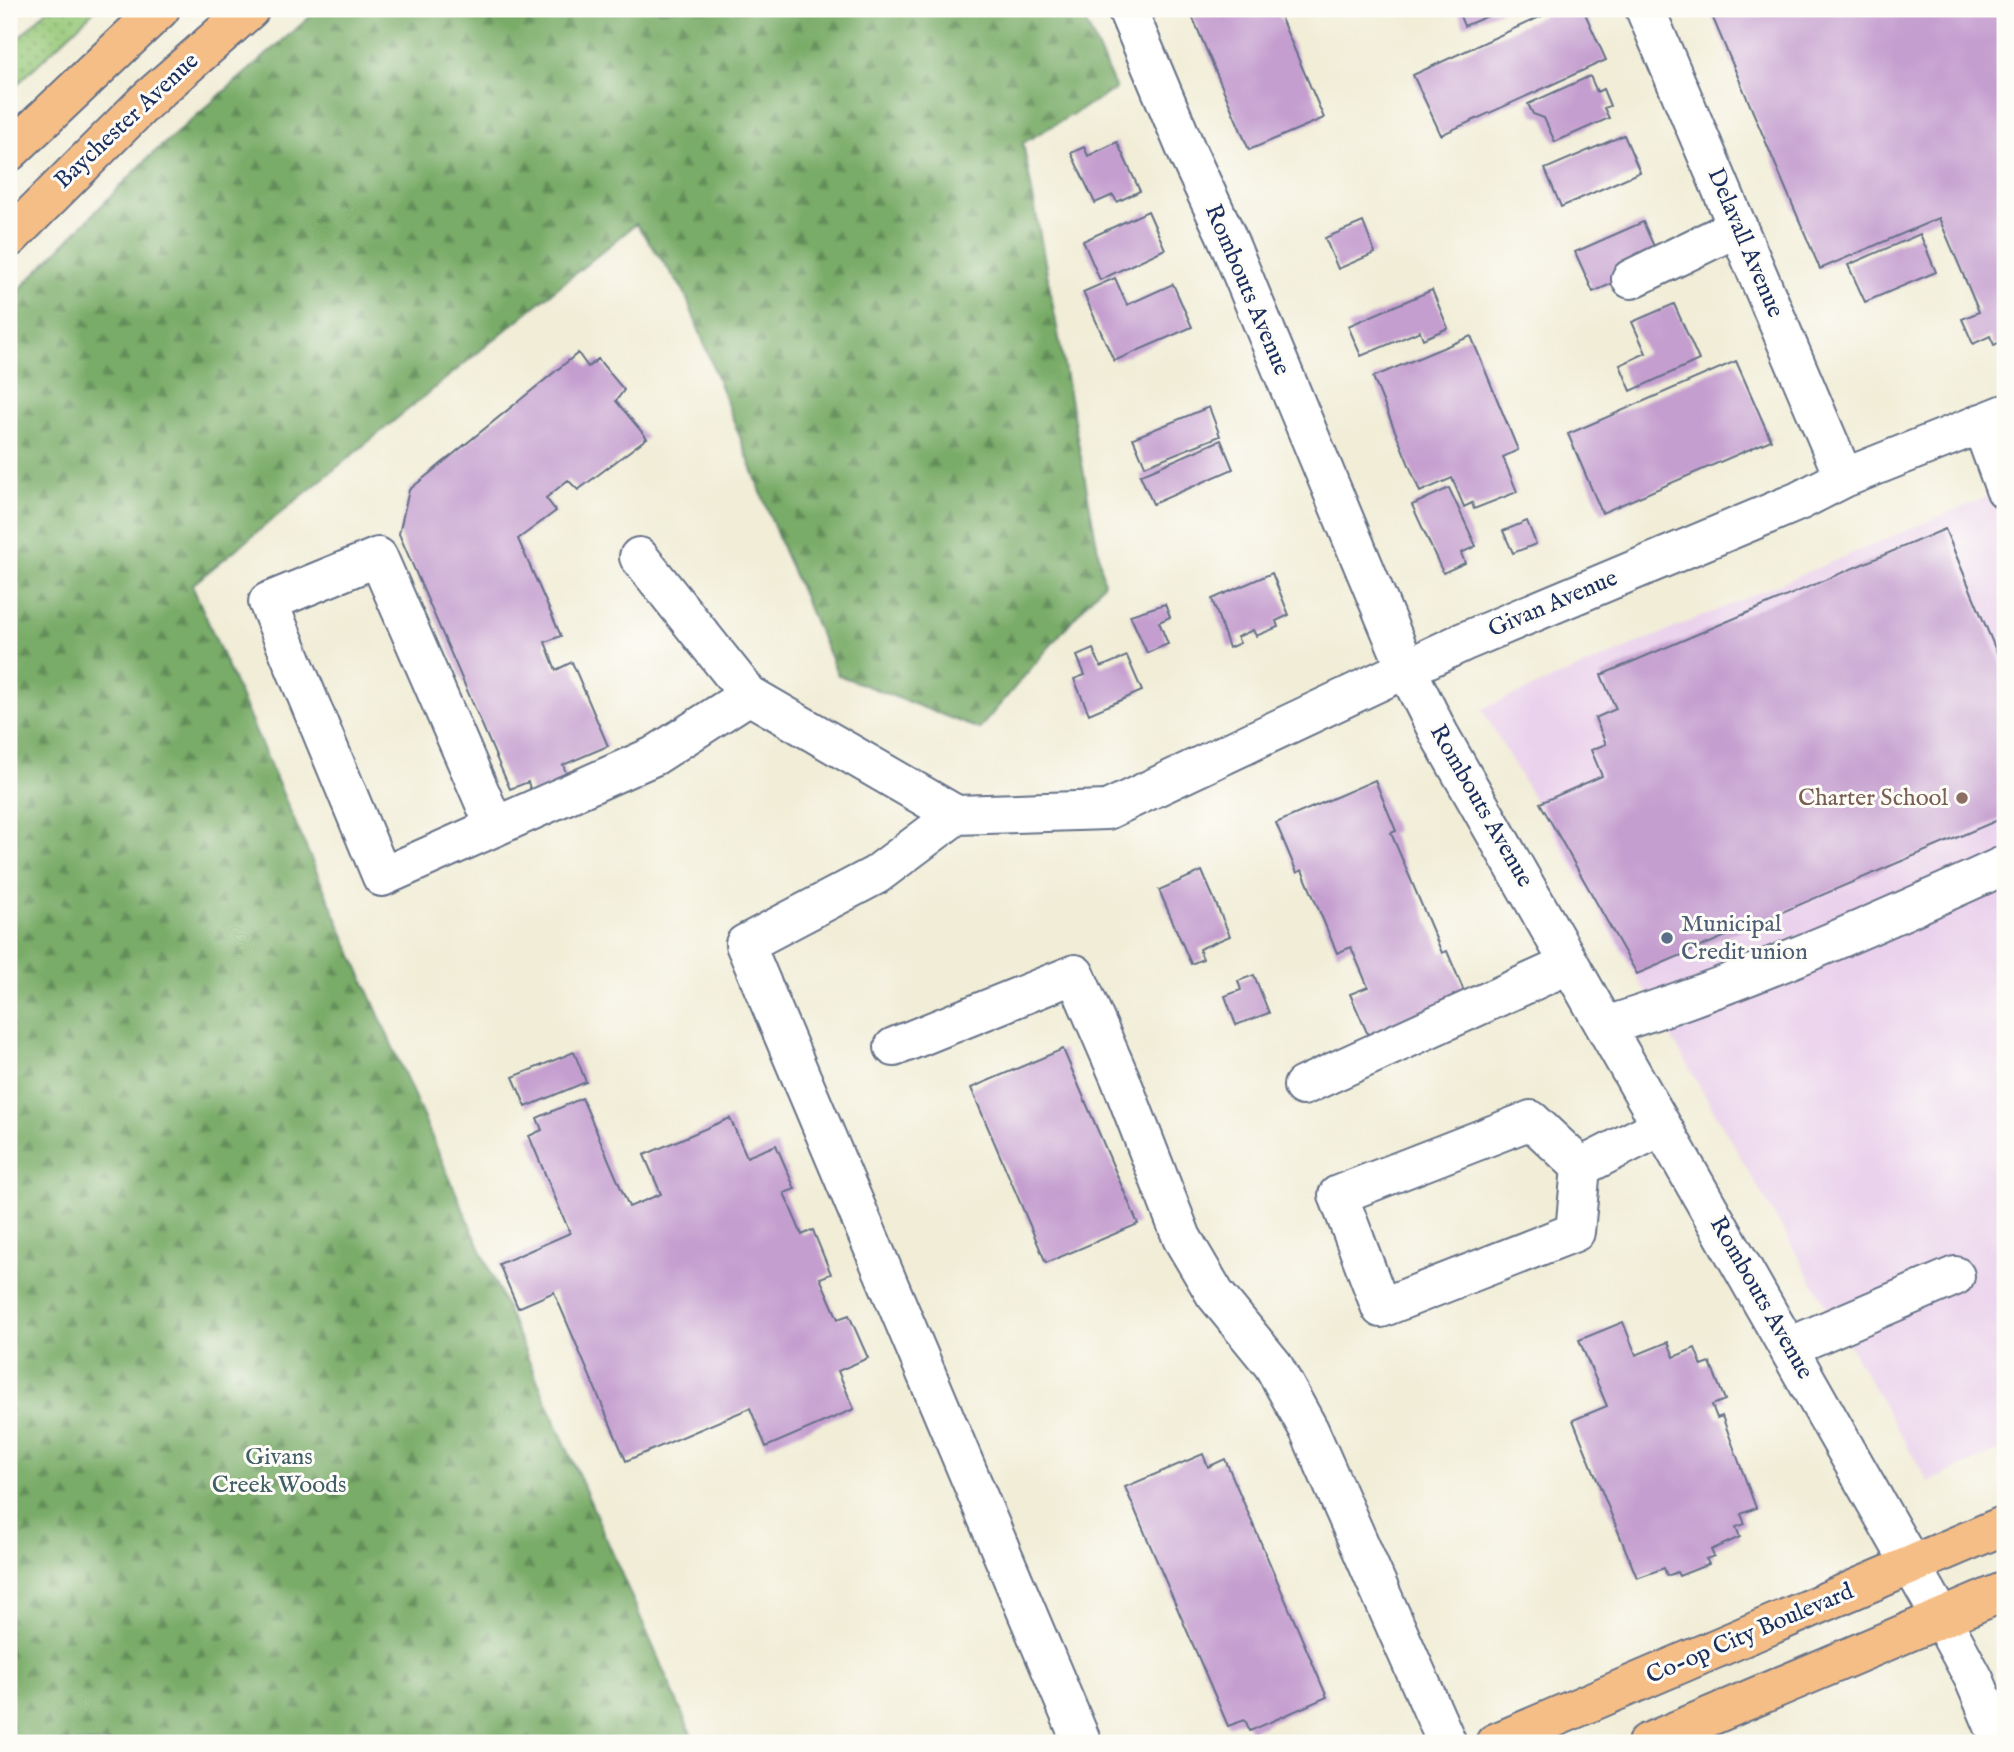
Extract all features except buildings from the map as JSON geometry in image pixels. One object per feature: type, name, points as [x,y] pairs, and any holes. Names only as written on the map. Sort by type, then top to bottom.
[{"type":"main road","points":[[9,152],[160,9]]},
{"type":"main road","name":"Baychester Avenue","points":[[9,238],[146,101],[250,9]]},
{"type":"main road","name":"Co-op City Boulevard","points":[[1495,1743],[2005,1525]]},
{"type":"main road","points":[[1647,1743],[2005,1591]]},
{"type":"street","name":"Rombouts Avenue","points":[[1127,9],[1188,154],[1225,233],[1406,668],[1439,734],[1941,1617],[1974,1679],[2001,1743]]},
{"type":"street","name":"Delavall Avenue","points":[[1645,9],[1844,478]]},
{"type":"street","points":[[1631,279],[1738,227]]},
{"type":"street","name":"Givan Avenue","points":[[956,815],[1107,810],[1406,668],[1799,500],[1844,478],[1993,418]]},
{"type":"street","points":[[1993,418],[2005,489]]},
{"type":"street","points":[[495,827],[378,557],[268,602],[382,877],[495,827],[654,756],[749,695]]},
{"type":"street","points":[[639,557],[749,695],[956,815],[876,875],[745,944],[1083,1743]]},
{"type":"street","points":[[1606,1026],[1674,1005],[1821,949],[2005,865]]},
{"type":"street","points":[[1303,1086],[1570,964]]},
{"type":"street","points":[[894,1047],[1075,974],[1120,1077],[1182,1238],[1215,1294],[1273,1365],[1309,1430],[1447,1743]]},
{"type":"street","points":[[1531,1120],[1581,1167],[1575,1231],[1381,1308],[1338,1195],[1531,1120]]},
{"type":"street","points":[[1581,1167],[1662,1126]]},
{"type":"street","points":[[1789,1347],[1955,1276]]},
{"type":"shaded area","points":[[2005,489],[2005,1448],[1928,1482],[1482,709]]},
{"type":"green space","points":[[48,9],[96,9],[9,92],[9,48]]},
{"type":"green space","name":"Givans Creek Woods","points":[[319,9],[1080,9],[1116,89],[1023,143],[1104,583],[979,729],[838,675],[783,550],[684,291],[636,224],[192,585],[695,1743],[9,1743],[9,300],[149,157]]},
{"type":"place","name":"Charter School","points":[[1962,798]]},
{"type":"place","name":"Municipal Credit union","points":[[1667,938]]}]
